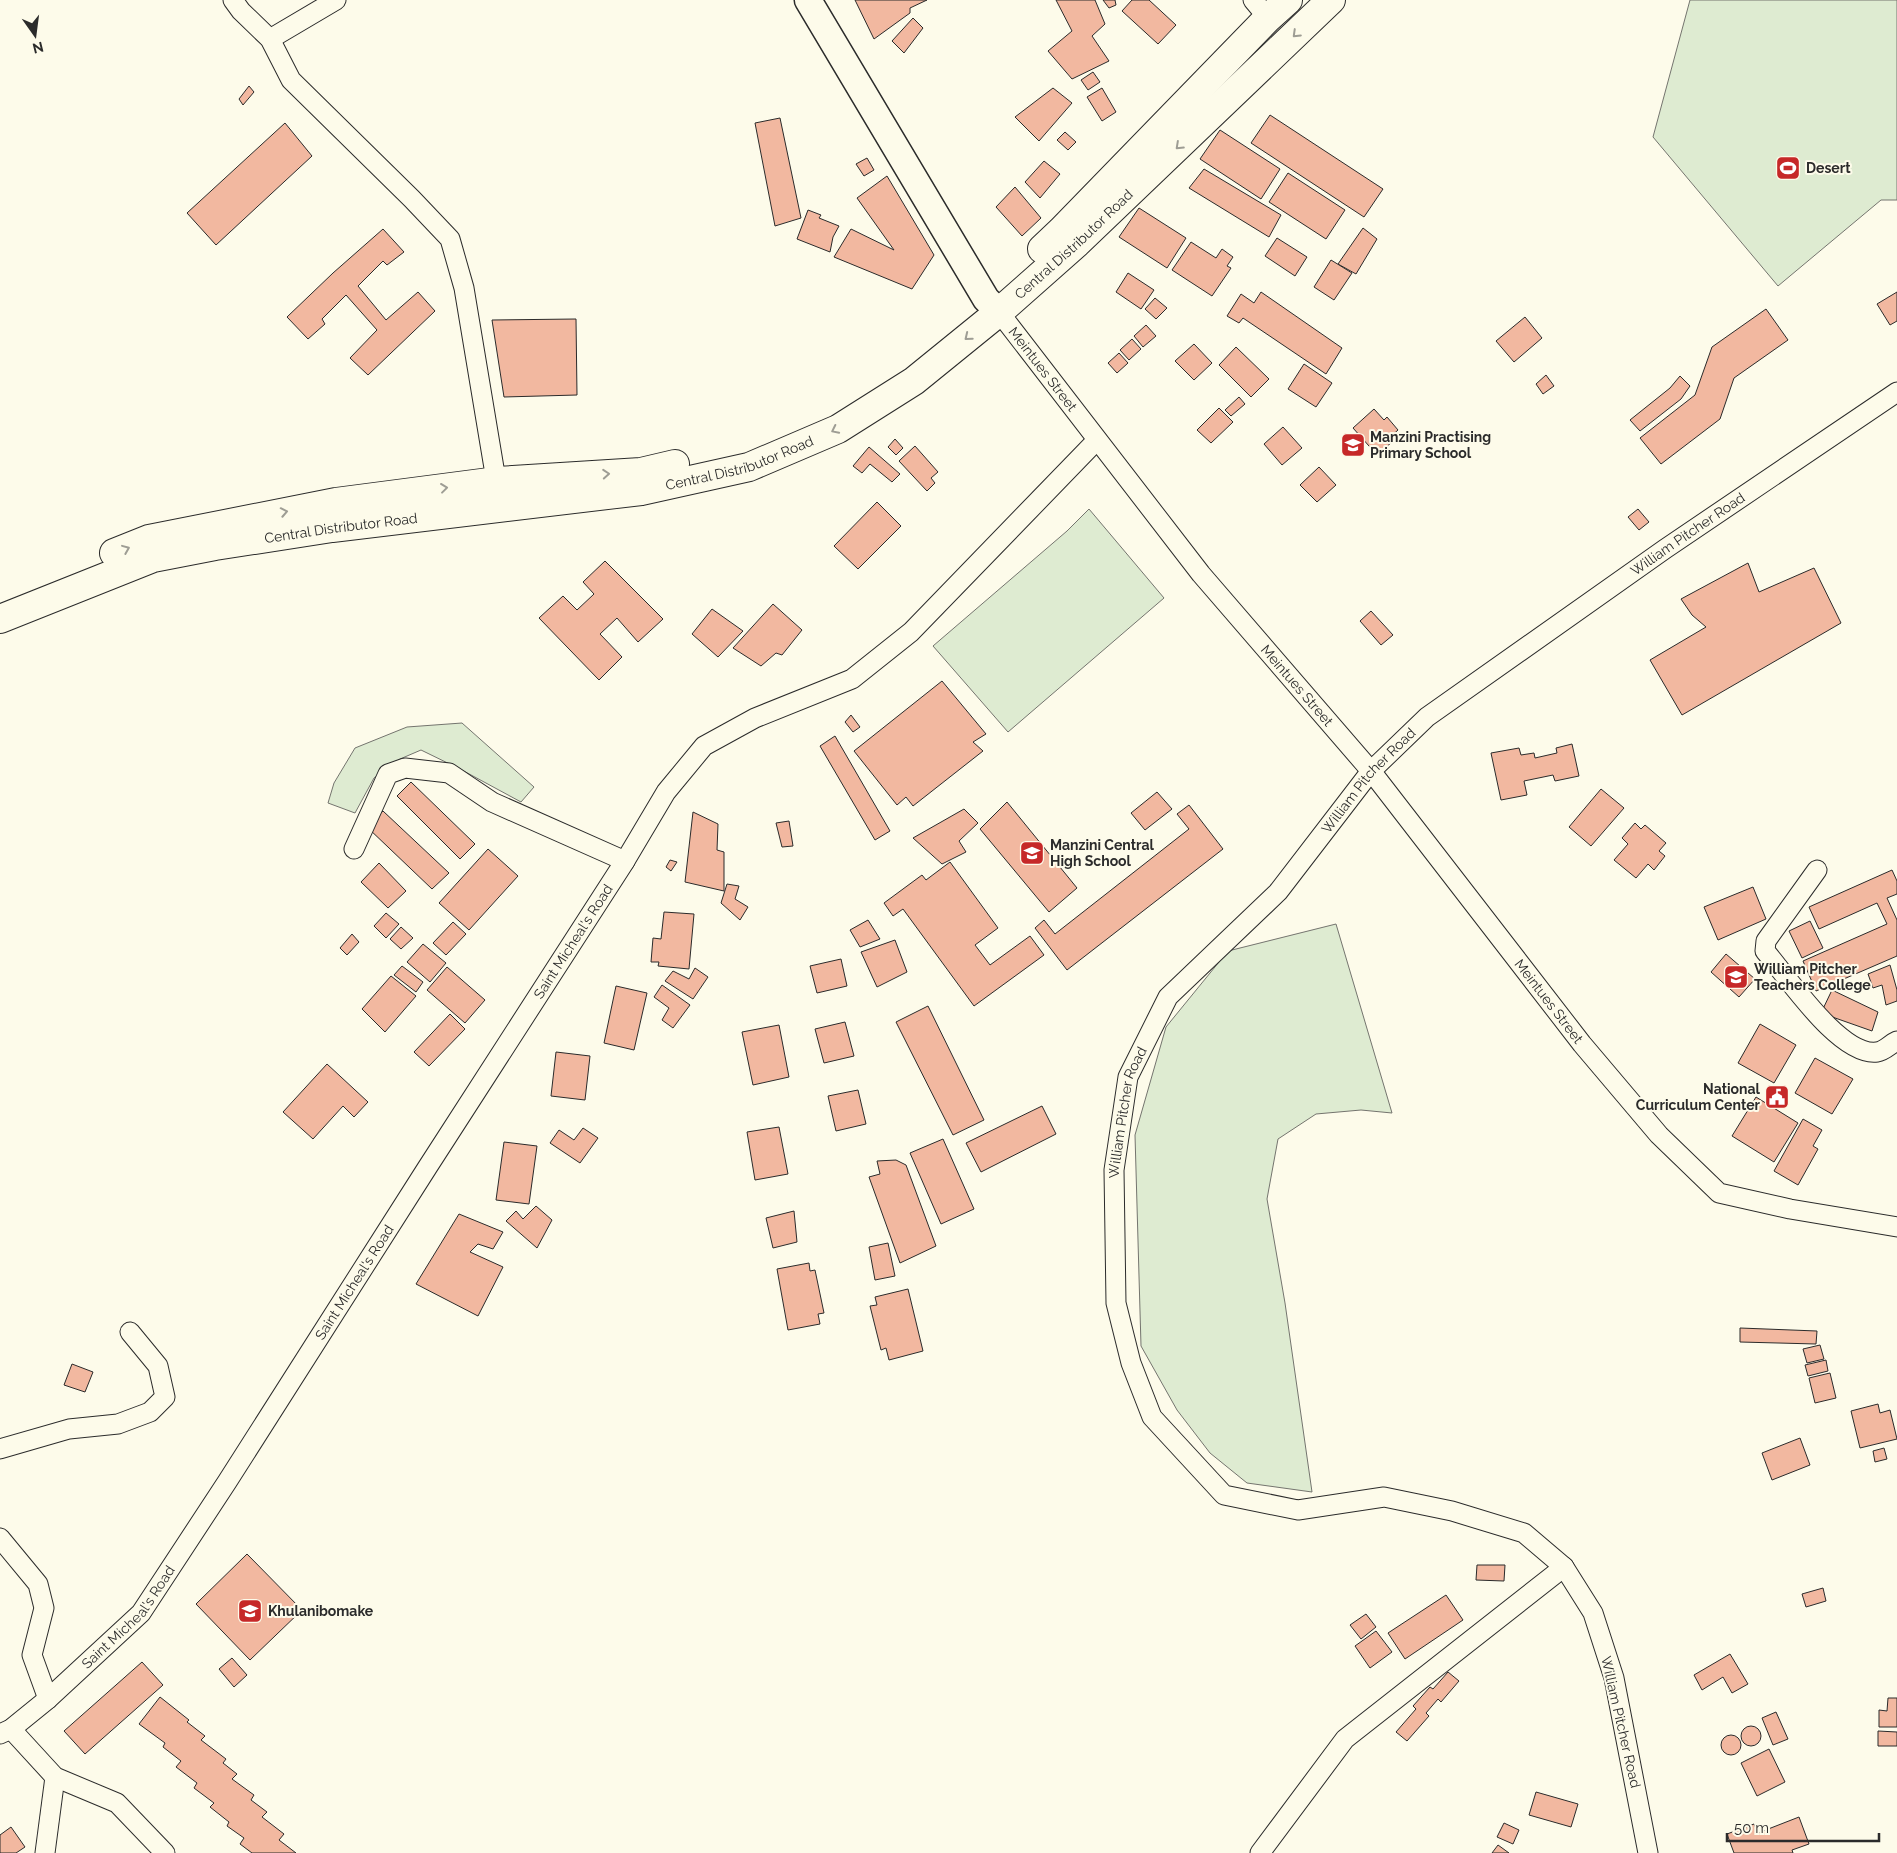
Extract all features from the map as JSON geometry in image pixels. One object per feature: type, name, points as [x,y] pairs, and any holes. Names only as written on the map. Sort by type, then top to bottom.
[{"type":"highway","name":"Central Distributor Road","points":[[0,618],[153,558],[215,546],[322,530],[641,491],[749,467],[847,424],[914,381],[992,305],[1062,231],[1260,9],[1288,0]]},
{"type":"highway","name":"Central Distributor Road","points":[[0,601],[149,539],[336,502],[497,481],[641,472],[743,449],[828,414],[904,366],[1077,243],[1332,0]]},
{"type":"street","points":[[233,0],[241,11],[270,39],[291,80],[406,192],[450,240],[464,288],[497,481],[499,508]]},
{"type":"street","points":[[270,39],[336,0]]},
{"type":"street","name":"Meintues Street","points":[[808,0],[992,305],[1201,574],[1371,771],[1582,1044],[1659,1136],[1719,1194],[1897,1228]]},
{"type":"street","name":"William Pitcher Road","points":[[1648,1853],[1614,1678],[1593,1612],[1564,1567],[1524,1533],[1452,1510],[1384,1497],[1298,1510],[1224,1495],[1152,1417],[1129,1354],[1116,1302],[1114,1170],[1128,1078],[1168,996],[1278,892],[1371,771],[1427,717],[1665,549],[1897,392]]},
{"type":"street","name":"Saint Micheal's Road","points":[[5,1732],[48,1698],[141,1613],[625,861],[666,792],[704,746],[755,718],[852,679],[911,632],[1097,440]]},
{"type":"street","points":[[354,849],[388,774],[405,768],[449,773],[492,802],[625,861]]},
{"type":"street","points":[[1818,870],[1766,941],[1765,951],[1805,1002],[1828,1026],[1851,1044],[1865,1051],[1877,1052],[1897,1041]]},
{"type":"street","points":[[0,1449],[69,1428],[118,1424],[150,1412],[165,1397],[162,1381],[158,1366],[130,1332]]},
{"type":"street","points":[[0,1538],[38,1584],[44,1608],[32,1655],[48,1698]]},
{"type":"street","points":[[1260,1853],[1345,1739],[1564,1567]]},
{"type":"street","points":[[5,1732],[55,1777],[116,1803],[165,1853]]},
{"type":"street","points":[[45,1853],[55,1777]]},
{"type":"green space","name":"Desert","points":[[1690,0],[1897,0],[1897,200],[1881,200],[1778,286],[1653,137]]},
{"type":"green space","points":[[1089,509],[1164,598],[1008,732],[933,646],[1067,531]]},
{"type":"green space","points":[[462,723],[534,787],[521,802],[421,750],[400,759],[374,778],[355,813],[328,803],[334,783],[355,748],[407,727]]},
{"type":"green space","points":[[1336,924],[1392,1113],[1361,1110],[1316,1114],[1278,1139],[1267,1199],[1285,1303],[1312,1492],[1247,1483],[1210,1453],[1177,1410],[1141,1346],[1135,1135],[1166,1027],[1228,951]]},
{"type":"building","points":[[855,0],[927,0],[910,8],[910,13],[874,39]]},
{"type":"building","points":[[1056,0],[1095,0],[1105,24],[1092,36],[1109,61],[1072,79],[1048,51],[1072,31]]},
{"type":"building","points":[[1103,0],[1115,0],[1116,5],[1109,8]]},
{"type":"building","points":[[1132,0],[1149,0],[1176,25],[1158,44],[1122,11]]},
{"type":"building","points":[[913,18],[923,28],[904,53],[892,41]]},
{"type":"building","points":[[1093,72],[1100,82],[1088,90],[1081,80]]},
{"type":"building","points":[[249,86],[254,92],[243,105],[239,99]]},
{"type":"building","points":[[1053,88],[1072,103],[1039,141],[1015,117]]},
{"type":"building","points":[[1102,88],[1116,112],[1102,121],[1087,97]]},
{"type":"building","points":[[1270,115],[1383,189],[1364,217],[1251,143]]},
{"type":"building","points":[[780,118],[801,218],[775,226],[755,123]]},
{"type":"building","points":[[285,123],[312,156],[216,245],[187,213]]},
{"type":"building","points":[[1220,130],[1280,169],[1261,199],[1200,159]]},
{"type":"building","points":[[1065,132],[1076,142],[1068,150],[1057,140]]},
{"type":"building","points":[[867,158],[874,170],[864,176],[856,164]]},
{"type":"building","points":[[1044,161],[1060,174],[1040,198],[1025,182]]},
{"type":"building","points":[[1204,169],[1281,215],[1269,237],[1189,188]]},
{"type":"building","points":[[1288,173],[1345,210],[1326,239],[1269,202]]},
{"type":"building","points":[[887,176],[934,255],[912,289],[834,257],[851,229],[894,250],[857,198]]},
{"type":"building","points":[[1015,187],[1041,218],[1022,236],[996,207]]},
{"type":"building","points":[[1139,208],[1186,238],[1167,268],[1119,237]]},
{"type":"building","points":[[808,210],[821,215],[819,218],[839,226],[833,237],[830,252],[797,239]]},
{"type":"building","points":[[1363,228],[1377,239],[1356,274],[1338,264]]},
{"type":"building","points":[[383,229],[404,252],[387,265],[383,261],[358,286],[386,320],[418,292],[435,311],[368,375],[350,358],[377,330],[346,295],[322,319],[325,324],[308,339],[287,317]]},
{"type":"building","points":[[1277,238],[1307,257],[1295,276],[1265,256]]},
{"type":"building","points":[[1191,242],[1216,258],[1222,249],[1233,257],[1227,266],[1231,268],[1212,296],[1172,270]]},
{"type":"building","points":[[1331,260],[1352,273],[1334,300],[1314,287]]},
{"type":"building","points":[[1128,273],[1154,290],[1141,309],[1116,292]]},
{"type":"building","points":[[1261,292],[1342,348],[1326,374],[1243,318],[1239,323],[1227,316],[1241,294],[1254,303]]},
{"type":"building","points":[[1897,292],[1897,321],[1890,325],[1877,304]]},
{"type":"building","points":[[1155,298],[1167,308],[1156,319],[1145,309]]},
{"type":"building","points":[[1766,309],[1788,340],[1734,378],[1720,419],[1661,464],[1640,438],[1695,395],[1712,347]]},
{"type":"building","points":[[1525,317],[1542,338],[1514,362],[1496,341]]},
{"type":"building","points":[[576,319],[577,395],[504,397],[492,320]]},
{"type":"building","points":[[1146,325],[1156,336],[1143,347],[1134,336]]},
{"type":"building","points":[[1132,339],[1141,349],[1129,360],[1120,350]]},
{"type":"building","points":[[1194,344],[1212,363],[1194,380],[1175,361]]},
{"type":"building","points":[[1236,347],[1269,379],[1251,397],[1219,365]]},
{"type":"building","points":[[1119,353],[1128,363],[1117,373],[1108,363]]},
{"type":"building","points":[[1304,364],[1332,383],[1316,407],[1288,389]]},
{"type":"building","points":[[1546,375],[1554,386],[1543,394],[1536,384]]},
{"type":"building","points":[[1680,376],[1690,386],[1681,399],[1640,431],[1630,420],[1670,388]]},
{"type":"building","points":[[1239,397],[1245,404],[1231,416],[1225,410]]},
{"type":"building","points":[[1219,408],[1233,422],[1211,443],[1197,430]]},
{"type":"building","points":[[1374,409],[1384,420],[1387,417],[1398,430],[1389,438],[1392,442],[1377,455],[1353,428]]},
{"type":"building","points":[[1283,427],[1302,448],[1282,465],[1264,444]]},
{"type":"building","points":[[895,439],[903,448],[896,455],[888,447]]},
{"type":"building","points":[[915,446],[938,472],[931,478],[935,483],[927,491],[899,461]]},
{"type":"building","points":[[869,447],[900,474],[892,482],[870,464],[862,473],[853,466]]},
{"type":"building","points":[[1319,467],[1336,485],[1317,502],[1300,485]]},
{"type":"building","points":[[877,502],[901,526],[858,569],[834,546]]},
{"type":"building","points":[[1638,509],[1649,522],[1639,530],[1628,517]]},
{"type":"building","points":[[605,561],[663,619],[638,642],[617,618],[600,634],[622,657],[599,680],[539,618],[563,596],[577,610],[594,594],[583,582]]},
{"type":"building","points":[[1748,563],[1759,592],[1814,568],[1841,623],[1682,715],[1650,660],[1706,627],[1692,615],[1681,599]]},
{"type":"building","points":[[773,604],[802,630],[782,655],[776,653],[761,666],[733,648]]},
{"type":"building","points":[[712,609],[743,631],[718,657],[692,634]]},
{"type":"building","points":[[1371,611],[1393,635],[1381,645],[1360,621]]},
{"type":"building","points":[[942,681],[986,734],[973,742],[983,751],[913,806],[906,797],[897,805],[854,751]]},
{"type":"building","points":[[851,715],[860,727],[853,732],[845,722]]},
{"type":"building","points":[[835,736],[890,831],[875,840],[820,746]]},
{"type":"building","points":[[1572,744],[1579,776],[1555,781],[1553,775],[1524,781],[1527,795],[1501,800],[1491,753],[1519,748],[1521,755],[1534,753],[1535,758],[1557,753],[1556,748]]},
{"type":"building","points":[[411,782],[475,844],[460,859],[397,796]]},
{"type":"building","points":[[1601,789],[1624,808],[1591,846],[1569,827]]},
{"type":"building","points":[[1157,792],[1172,809],[1145,830],[1131,813]]},
{"type":"building","points":[[1007,802],[1077,888],[1049,912],[980,829]]},
{"type":"building","points":[[1189,805],[1223,849],[1067,970],[1035,928],[1044,920],[1055,934],[1189,829],[1177,814]]},
{"type":"building","points":[[964,809],[978,823],[959,841],[966,852],[942,864],[913,838]]},
{"type":"building","points":[[383,811],[449,873],[432,889],[367,827]]},
{"type":"building","points":[[693,812],[718,824],[717,850],[724,852],[724,891],[685,882]]},
{"type":"building","points":[[789,821],[793,846],[782,847],[776,823]]},
{"type":"building","points":[[1635,823],[1641,829],[1645,825],[1666,843],[1659,851],[1665,856],[1654,870],[1648,864],[1636,878],[1614,860],[1628,844],[1622,838]]},
{"type":"building","points":[[488,849],[518,876],[469,930],[439,903]]},
{"type":"building","points":[[670,860],[677,862],[671,871],[666,867]]},
{"type":"building","points":[[950,862],[998,928],[975,945],[990,965],[1030,936],[1044,955],[974,1006],[903,909],[893,916],[884,903],[922,875],[926,880]]},
{"type":"building","points":[[379,863],[406,891],[388,908],[361,882]]},
{"type":"building","points":[[1892,870],[1897,881],[1897,894],[1887,898],[1897,920],[1897,956],[1816,991],[1803,961],[1887,924],[1877,903],[1819,929],[1809,907]]},
{"type":"building","points":[[727,884],[739,886],[735,899],[748,907],[740,920],[721,903]]},
{"type":"building","points":[[1753,887],[1766,919],[1718,940],[1704,907]]},
{"type":"building","points":[[664,912],[694,914],[689,969],[658,966],[659,962],[651,962],[653,938],[661,939]]},
{"type":"building","points":[[386,913],[399,924],[386,938],[374,926]]},
{"type":"building","points":[[868,920],[880,939],[860,947],[850,930]]},
{"type":"building","points":[[1810,921],[1823,948],[1802,958],[1789,931]]},
{"type":"building","points":[[453,922],[466,934],[446,955],[433,943]]},
{"type":"building","points":[[401,927],[413,938],[401,949],[390,939]]},
{"type":"building","points":[[352,934],[359,942],[347,955],[340,948]]},
{"type":"building","points":[[895,940],[907,972],[877,987],[861,952]]},
{"type":"building","points":[[423,944],[446,963],[430,982],[407,962]]},
{"type":"building","points":[[1726,954],[1755,979],[1739,997],[1711,972]]},
{"type":"building","points":[[841,959],[847,986],[817,993],[810,966]]},
{"type":"building","points":[[1890,965],[1897,990],[1897,1001],[1886,1005],[1882,985],[1873,988],[1868,974]]},
{"type":"building","points":[[402,966],[423,982],[416,992],[394,975]]},
{"type":"building","points":[[447,967],[485,1000],[465,1023],[427,990]]},
{"type":"building","points":[[695,968],[708,977],[693,999],[665,981],[673,971],[689,979]]},
{"type":"building","points":[[391,976],[416,996],[385,1032],[362,1009]]},
{"type":"building","points":[[662,985],[690,1005],[673,1028],[662,1020],[669,1008],[654,997]]},
{"type":"building","points":[[616,986],[647,993],[634,1050],[604,1043]]},
{"type":"building","points":[[1832,990],[1878,1012],[1872,1031],[1821,1013]]},
{"type":"building","points":[[928,1006],[984,1120],[953,1135],[896,1022]]},
{"type":"building","points":[[450,1014],[465,1029],[429,1066],[414,1052]]},
{"type":"building","points":[[845,1022],[854,1056],[824,1063],[815,1029]]},
{"type":"building","points":[[1760,1024],[1796,1045],[1774,1083],[1738,1063]]},
{"type":"building","points":[[779,1025],[789,1077],[753,1085],[742,1032]]},
{"type":"building","points":[[556,1052],[590,1056],[585,1100],[551,1096]]},
{"type":"building","points":[[1815,1058],[1853,1079],[1832,1114],[1795,1093]]},
{"type":"building","points":[[327,1064],[368,1102],[354,1117],[343,1106],[313,1139],[283,1112]]},
{"type":"building","points":[[858,1090],[866,1124],[836,1131],[828,1096]]},
{"type":"building","points":[[1756,1097],[1798,1123],[1774,1162],[1732,1136]]},
{"type":"building","points":[[1042,1106],[1056,1134],[981,1172],[966,1143]]},
{"type":"building","points":[[1803,1119],[1822,1130],[1813,1146],[1818,1149],[1798,1185],[1774,1171]]},
{"type":"building","points":[[779,1127],[788,1174],[755,1180],[747,1132]]},
{"type":"building","points":[[583,1128],[598,1138],[580,1163],[550,1143],[559,1130],[574,1140]]},
{"type":"building","points":[[943,1139],[974,1209],[941,1224],[910,1153]]},
{"type":"building","points":[[504,1142],[537,1146],[529,1204],[496,1200]]},
{"type":"building","points":[[896,1160],[906,1165],[936,1246],[900,1263],[869,1177],[880,1174],[877,1161]]},
{"type":"building","points":[[536,1206],[552,1220],[537,1248],[506,1221],[516,1211],[523,1219]]},
{"type":"building","points":[[794,1211],[797,1242],[773,1248],[766,1218]]},
{"type":"building","points":[[459,1214],[503,1232],[493,1249],[478,1244],[470,1252],[503,1267],[478,1316],[416,1284]]},
{"type":"building","points":[[888,1243],[895,1276],[875,1280],[869,1247]]},
{"type":"building","points":[[809,1263],[810,1271],[815,1270],[824,1313],[818,1314],[820,1324],[788,1330],[777,1269]]},
{"type":"building","points":[[908,1289],[923,1351],[889,1360],[886,1348],[881,1350],[870,1306],[877,1305],[875,1297]]},
{"type":"building","points":[[1740,1328],[1817,1331],[1816,1344],[1740,1342]]},
{"type":"building","points":[[1820,1345],[1824,1359],[1807,1363],[1803,1349]]},
{"type":"building","points":[[1826,1360],[1828,1371],[1808,1376],[1805,1365]]},
{"type":"building","points":[[72,1364],[93,1372],[85,1392],[64,1385]]},
{"type":"building","points":[[1830,1373],[1836,1398],[1815,1403],[1809,1378]]},
{"type":"building","points":[[1878,1404],[1880,1413],[1890,1410],[1897,1439],[1860,1448],[1851,1411]]},
{"type":"building","points":[[1800,1438],[1810,1465],[1772,1480],[1762,1453]]},
{"type":"building","points":[[1884,1448],[1887,1459],[1875,1462],[1873,1451]]},
{"type":"building","points":[[247,1554],[302,1610],[250,1660],[196,1604]]},
{"type":"building","points":[[1477,1565],[1505,1565],[1504,1581],[1476,1580]]},
{"type":"building","points":[[1823,1588],[1826,1601],[1806,1607],[1802,1594]]},
{"type":"building","points":[[1446,1595],[1463,1620],[1405,1659],[1388,1633]]},
{"type":"building","points":[[1366,1614],[1376,1627],[1361,1639],[1350,1625]]},
{"type":"building","points":[[1376,1631],[1392,1652],[1370,1668],[1355,1646]]},
{"type":"building","points":[[1730,1654],[1748,1684],[1732,1693],[1723,1677],[1702,1690],[1694,1675]]},
{"type":"building","points":[[232,1658],[247,1675],[234,1687],[219,1669]]},
{"type":"building","points":[[142,1662],[163,1685],[85,1754],[64,1731]]},
{"type":"building","points":[[1448,1672],[1459,1681],[1441,1702],[1438,1699],[1426,1713],[1429,1716],[1407,1741],[1396,1732],[1416,1709],[1413,1706],[1430,1687],[1433,1689]]},
{"type":"building","points":[[160,1697],[189,1720],[187,1722],[205,1736],[201,1740],[226,1759],[223,1763],[237,1774],[232,1779],[254,1795],[251,1800],[267,1812],[262,1817],[284,1834],[279,1840],[296,1853],[252,1853],[240,1844],[244,1838],[227,1826],[229,1822],[210,1807],[214,1803],[194,1788],[197,1783],[176,1767],[181,1761],[163,1747],[165,1743],[139,1724]]},
{"type":"building","points":[[1888,1698],[1897,1698],[1897,1727],[1879,1727],[1879,1710],[1887,1711]]},
{"type":"building","points":[[1776,1712],[1788,1739],[1773,1745],[1762,1718]]},
{"type":"building","points":[[1751,1726],[1758,1729],[1761,1736],[1758,1743],[1751,1746],[1744,1743],[1741,1736],[1744,1729]]},
{"type":"building","points":[[1878,1731],[1897,1732],[1897,1746],[1878,1746]]},
{"type":"building","points":[[1731,1735],[1738,1738],[1741,1745],[1738,1752],[1731,1755],[1724,1752],[1721,1745],[1724,1738]]},
{"type":"building","points":[[1769,1749],[1785,1782],[1757,1796],[1741,1763]]},
{"type":"building","points":[[1536,1792],[1578,1804],[1571,1827],[1529,1815]]},
{"type":"building","points":[[1799,1817],[1809,1844],[1792,1850],[1793,1853],[1734,1853],[1727,1834],[1754,1824],[1758,1833]]},
{"type":"building","points":[[1504,1823],[1519,1830],[1513,1844],[1497,1837]]},
{"type":"building","points":[[11,1827],[25,1847],[16,1853],[0,1853],[0,1835]]},
{"type":"building","points":[[1498,1845],[1509,1853],[1492,1853]]},
{"type":"place","name":"Desert","points":[[1788,168]]},
{"type":"place","name":"Manzini Practising Primary School","points":[[1353,445]]},
{"type":"place","name":"Manzini Central High School","points":[[1032,853]]},
{"type":"place","name":"William Pitcher Teachers College","points":[[1736,977]]},
{"type":"place","name":"National Curriculum Center","points":[[1777,1097]]},
{"type":"place","name":"Khulanibomake","points":[[250,1611]]}]
